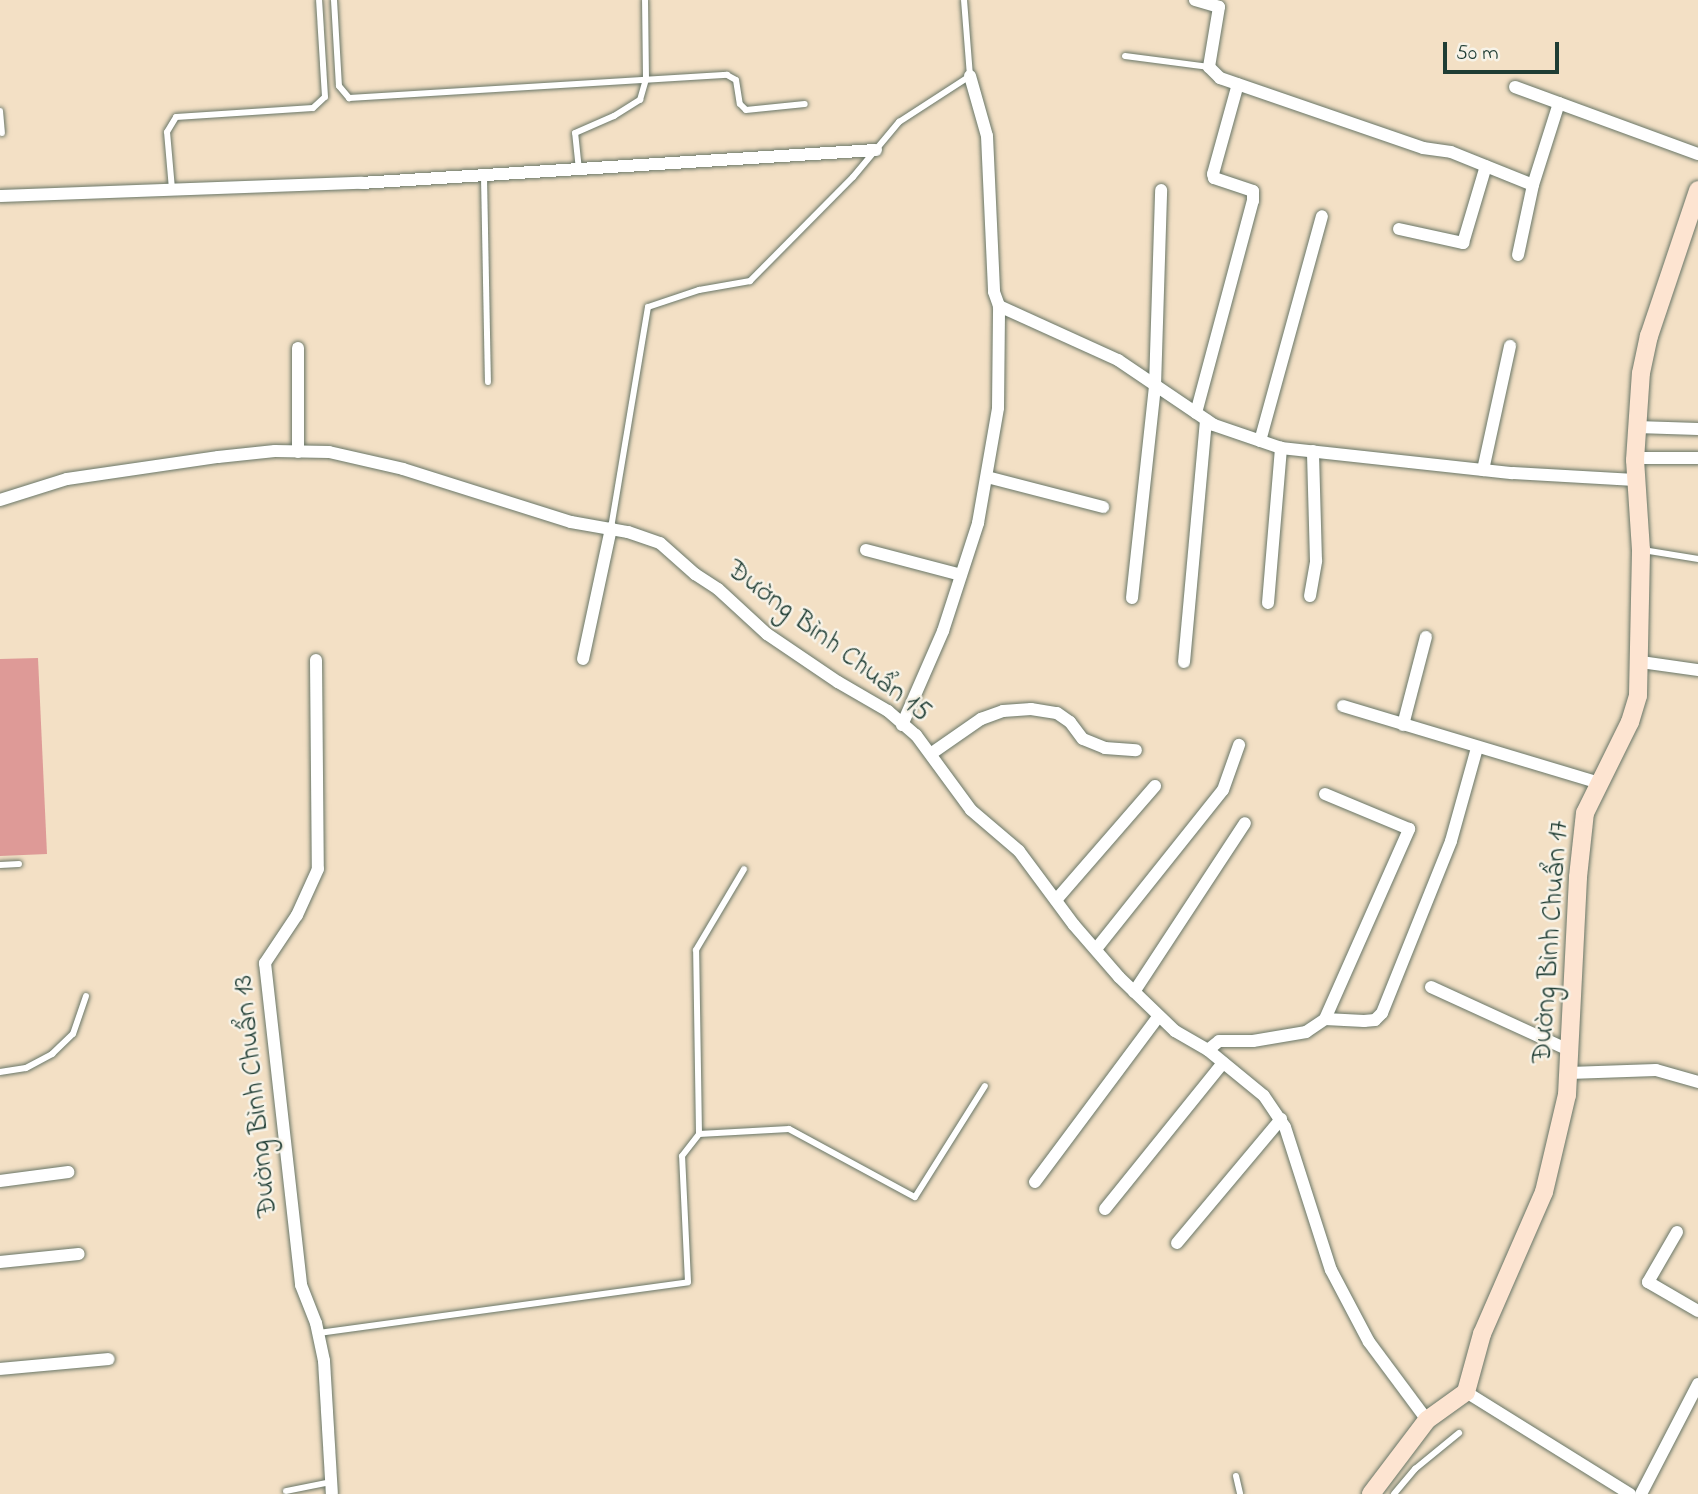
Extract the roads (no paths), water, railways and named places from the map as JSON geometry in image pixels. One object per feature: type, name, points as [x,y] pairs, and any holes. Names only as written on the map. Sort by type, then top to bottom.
[{"type":"street","points":[[1195,0],[1219,8],[1209,67],[1220,78],[1423,148],[1451,152],[1533,185]]},
{"type":"street","points":[[902,724],[943,631],[978,523],[998,408],[999,306],[994,292],[987,136],[970,76]]},
{"type":"street","points":[[1184,662],[1201,416],[1253,201],[1253,191],[1214,178],[1213,174],[1238,84]]},
{"type":"street","points":[[1515,87],[1698,154]]},
{"type":"street","points":[[1518,255],[1533,185],[1559,103]]},
{"type":"street","points":[[0,196],[484,177],[876,150]]},
{"type":"street","points":[[1399,229],[1463,243],[1486,166]]},
{"type":"street","points":[[1132,598],[1155,386],[1161,190]]},
{"type":"street","name":"Đường Bình Chuẩn 17","points":[[1466,1392],[1482,1334],[1544,1192],[1567,1095],[1580,848],[1585,813],[1630,722],[1638,695],[1641,662],[1641,550],[1635,458],[1641,373],[1649,336],[1695,211],[1698,190]]},
{"type":"street","points":[[1260,441],[1322,216]]},
{"type":"street","points":[[999,306],[1118,360],[1201,416],[1281,448],[1483,470],[1635,480]]},
{"type":"street","points":[[1483,470],[1510,346]]},
{"type":"street","points":[[298,348],[298,452]]},
{"type":"street","points":[[1637,427],[1698,429]]},
{"type":"street","points":[[1268,603],[1281,448]]},
{"type":"street","points":[[1310,596],[1316,561],[1313,451]]},
{"type":"street","name":"Đường Bình Chuẩn 15","points":[[0,500],[67,479],[218,457],[298,452],[355,457],[571,522],[611,528],[660,543],[695,574],[718,589],[767,634],[887,711],[902,724],[932,753],[971,810],[1019,851],[1096,949],[1158,1017],[1208,1050],[1264,1096],[1281,1119],[1331,1270],[1369,1342],[1427,1420]]},
{"type":"street","points":[[1635,458],[1698,458]]},
{"type":"street","points":[[986,477],[1103,507]]},
{"type":"street","points":[[583,659],[611,528]]},
{"type":"street","points":[[866,550],[961,575]]},
{"type":"street","points":[[1403,724],[1426,637]]},
{"type":"street","name":"Đường Bình Chuẩn 13","points":[[316,660],[318,869],[297,915],[265,963],[301,1285],[318,1333],[324,1361],[332,1488]]},
{"type":"street","points":[[1641,662],[1698,670]]},
{"type":"street","points":[[1343,706],[1599,783]]},
{"type":"street","points":[[932,753],[981,719],[1003,711],[1031,709],[1057,713],[1070,722],[1083,740],[1105,748],[1136,750]]},
{"type":"street","points":[[1096,949],[1223,790],[1239,745]]},
{"type":"street","points":[[1325,1018],[1376,1020],[1381,1013],[1451,841],[1477,748]]},
{"type":"street","points":[[1056,900],[1155,786]]},
{"type":"street","points":[[1208,1050],[1219,1041],[1253,1041],[1306,1032],[1325,1018],[1409,829],[1325,794]]},
{"type":"street","points":[[1134,992],[1245,823]]},
{"type":"street","points":[[1431,987],[1571,1051]]},
{"type":"street","points":[[1035,1182],[1158,1017]]},
{"type":"street","points":[[1105,1209],[1223,1063]]},
{"type":"street","points":[[1569,1073],[1656,1070],[1698,1082]]},
{"type":"street","points":[[1177,1242],[1281,1119]]},
{"type":"street","points":[[0,1181],[68,1172]]},
{"type":"street","points":[[1677,1232],[1648,1282],[1696,1305]]},
{"type":"street","points":[[0,1262],[79,1254]]},
{"type":"street","points":[[0,1369],[109,1359]]},
{"type":"street","points":[[1641,1494],[1698,1384]]},
{"type":"street","points":[[1371,1494],[1427,1420],[1466,1392],[1630,1494]]},
{"type":"lane","points":[[172,189],[167,132],[176,117],[313,108],[326,97],[319,0]]},
{"type":"lane","points":[[334,0],[340,86],[349,98],[727,75],[736,80],[740,104],[746,110],[805,104]]},
{"type":"lane","points":[[579,171],[575,133],[614,116],[640,100],[646,79],[645,0]]},
{"type":"lane","points":[[611,528],[648,307],[699,290],[750,281],[876,150],[899,122],[970,76],[964,0]]},
{"type":"lane","points":[[1125,56],[1209,67]]},
{"type":"lane","points":[[0,111],[2,133]]},
{"type":"lane","points":[[484,177],[488,382]]},
{"type":"lane","points":[[1641,550],[1698,559]]},
{"type":"lane","points":[[0,865],[19,864]]},
{"type":"lane","points":[[318,1333],[688,1282],[682,1157],[699,1134],[696,950],[744,869]]},
{"type":"lane","points":[[0,1072],[26,1068],[52,1054],[73,1034],[86,996]]},
{"type":"lane","points":[[699,1134],[789,1129],[915,1197],[985,1086]]},
{"type":"lane","points":[[1394,1494],[1415,1469],[1459,1433]]},
{"type":"lane","points":[[1236,1476],[1240,1494]]},
{"type":"lane","points":[[286,1491],[332,1488]]}]
